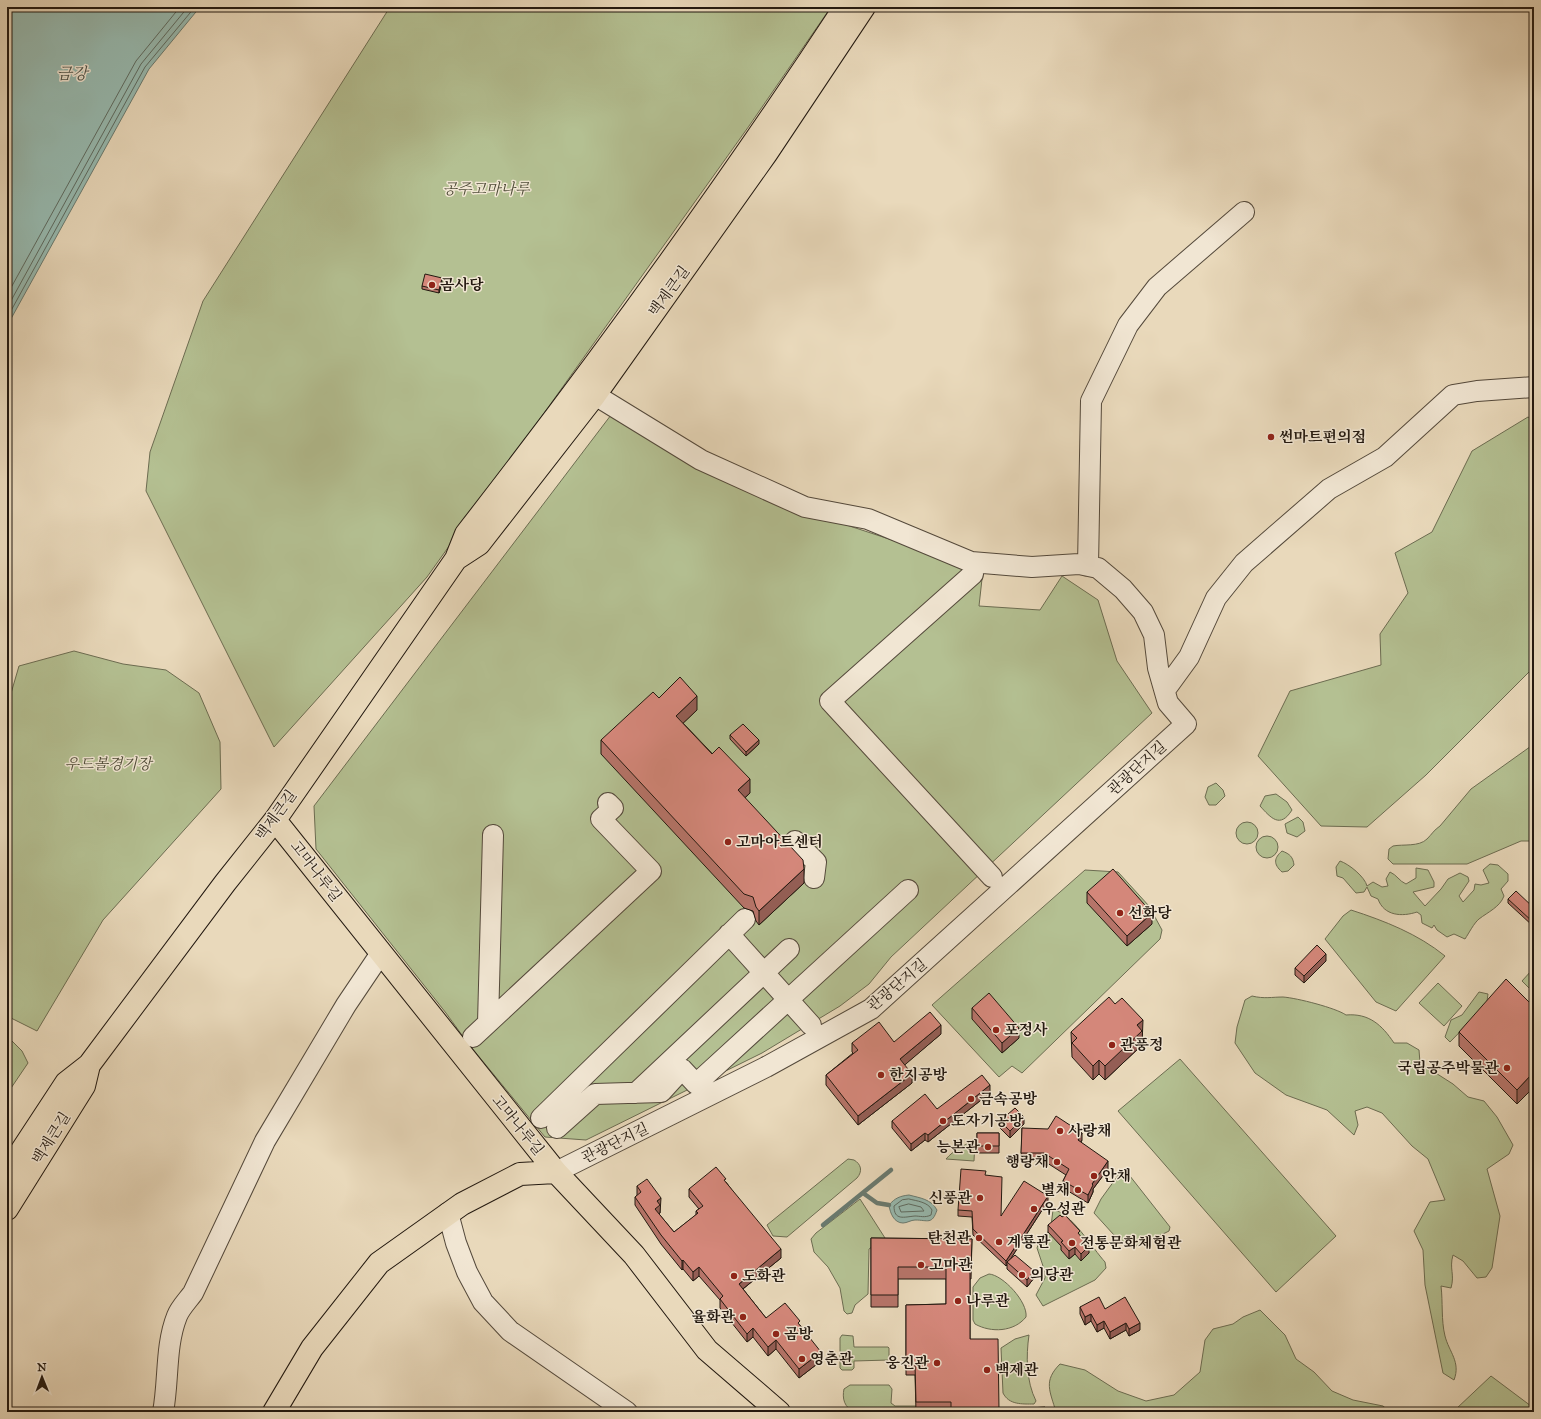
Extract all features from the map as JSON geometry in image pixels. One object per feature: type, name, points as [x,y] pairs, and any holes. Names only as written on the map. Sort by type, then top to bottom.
[{"type":"main road","name":"백제큰길","points":[[7,1173],[66,1083],[89,1065],[225,883],[275,820],[456,559],[466,534],[602,356],[752,145],[845,7]]},
{"type":"main road","name":"백제큰길","points":[[456,559],[479,544],[595,395],[766,154],[864,7]]},
{"type":"main road","name":"고마나루길","points":[[275,820],[556,1172],[634,1255],[708,1350],[779,1412]]},
{"type":"main road","name":"백제큰길","points":[[7,1209],[84,1086],[89,1065]]},
{"type":"main road","points":[[274,1412],[312,1348],[379,1263],[462,1204],[520,1174],[556,1172]]},
{"type":"street","points":[[1088,566],[1091,401],[1128,325],[1157,287],[1244,212]]},
{"type":"street","points":[[1165,690],[1189,657],[1216,598],[1244,562],[1329,489],[1385,457],[1454,395],[1477,391],[1534,387]]},
{"type":"street","points":[[595,395],[701,460],[805,507],[868,519],[971,562],[1032,567],[1079,564],[1098,568],[1112,578],[1143,612],[1154,634],[1158,668],[1165,690]]},
{"type":"street","points":[[973,574],[830,701],[992,877]]},
{"type":"street","name":"관광단지길","points":[[556,1172],[766,1067],[871,1009],[1034,863],[1074,823],[1186,724],[1168,702],[1165,690]]},
{"type":"street","points":[[473,1037],[651,871],[602,819],[613,808],[608,803]]},
{"type":"street","points":[[488,1023],[493,835]]},
{"type":"street","points":[[795,841],[816,862],[814,878]]},
{"type":"street","points":[[745,919],[549,1123],[595,1094],[661,1092],[682,1069],[696,1084],[908,890]]},
{"type":"street","points":[[729,934],[811,1025]]},
{"type":"street","points":[[636,1093],[789,949]]},
{"type":"street","points":[[162,1412],[166,1393],[170,1346],[177,1315],[193,1292],[265,1141],[346,1005],[381,953]]},
{"type":"street","points":[[448,1213],[461,1256],[483,1302],[510,1331],[627,1412]]},
{"type":"green space","name":"공주고마나루","points":[[390,7],[831,7],[749,126],[427,577],[274,747],[146,491],[150,452],[203,301]]},
{"type":"green space","points":[[611,415],[798,509],[983,570],[979,606],[1040,610],[1062,576],[1098,600],[1117,661],[1152,713],[891,957],[869,984],[840,1006],[762,1053],[586,1140],[545,1137],[467,1042],[446,1013],[316,849],[314,806]]},
{"type":"green space","points":[[1528,417],[1534,420],[1534,667],[1426,775],[1367,827],[1321,826],[1258,756],[1290,691],[1381,665],[1380,634],[1408,593],[1395,553],[1432,532],[1472,451]]},
{"type":"green space","name":"우드볼경기장","points":[[74,651],[123,664],[166,670],[199,693],[220,742],[221,789],[103,920],[37,1031],[7,1016],[7,707],[19,666]]},
{"type":"green space","points":[[1534,744],[1534,841],[1521,841],[1467,864],[1393,864],[1388,859],[1389,849],[1393,846],[1424,842],[1440,826],[1471,789]]},
{"type":"green space","points":[[1216,783],[1223,790],[1225,796],[1216,805],[1209,805],[1205,797],[1208,787]]},
{"type":"green space","points":[[1276,794],[1287,802],[1292,810],[1288,816],[1280,820],[1272,818],[1260,806],[1265,796]]},
{"type":"green space","points":[[1298,817],[1303,822],[1305,831],[1297,837],[1287,833],[1285,824]]},
{"type":"green space","points":[[1247,822],[1255,825],[1258,833],[1255,841],[1247,844],[1239,841],[1236,833],[1239,825]]},
{"type":"green space","points":[[1267,836],[1275,839],[1278,847],[1275,855],[1267,858],[1259,855],[1256,847],[1259,839]]},
{"type":"green space","points":[[1282,851],[1291,856],[1294,865],[1288,871],[1282,872],[1276,864],[1276,859]]},
{"type":"green space","points":[[1340,861],[1356,871],[1366,882],[1367,886],[1373,882],[1382,887],[1388,886],[1386,879],[1390,872],[1406,884],[1416,878],[1416,868],[1428,870],[1434,882],[1434,887],[1413,892],[1425,906],[1448,879],[1460,873],[1468,877],[1469,881],[1459,896],[1463,902],[1474,890],[1475,884],[1481,885],[1489,883],[1483,870],[1490,864],[1498,865],[1508,874],[1508,881],[1501,889],[1504,896],[1500,903],[1477,921],[1465,939],[1454,934],[1447,937],[1437,930],[1434,925],[1432,928],[1422,923],[1421,915],[1417,912],[1400,915],[1389,912],[1381,905],[1378,899],[1371,896],[1367,887],[1364,892],[1356,893],[1343,878],[1337,876],[1336,867]]},
{"type":"green space","points":[[1085,870],[1118,872],[1149,906],[1162,930],[1160,939],[1022,1073],[1012,1066],[999,1077],[932,1005]]},
{"type":"green space","points":[[1351,910],[1401,929],[1424,941],[1445,956],[1396,1011],[1376,1002],[1325,939],[1343,916]]},
{"type":"green space","points":[[1532,970],[1534,973],[1534,993],[1522,981]]},
{"type":"green space","points":[[1438,983],[1462,1006],[1444,1026],[1419,1003]]},
{"type":"green space","points":[[1479,992],[1488,994],[1488,1003],[1450,1042],[1445,1037],[1451,1020],[1462,1015]]},
{"type":"green space","points":[[1252,996],[1297,999],[1325,1006],[1346,1015],[1368,1018],[1380,1026],[1394,1043],[1407,1043],[1419,1050],[1420,1063],[1453,1084],[1468,1097],[1484,1101],[1497,1117],[1513,1145],[1509,1154],[1487,1169],[1500,1216],[1492,1268],[1486,1277],[1477,1278],[1463,1261],[1453,1255],[1451,1288],[1441,1286],[1445,1336],[1454,1357],[1456,1368],[1454,1380],[1443,1373],[1425,1285],[1423,1250],[1414,1231],[1430,1202],[1445,1200],[1428,1159],[1412,1146],[1382,1113],[1367,1107],[1355,1111],[1358,1125],[1354,1135],[1327,1110],[1286,1095],[1255,1073],[1235,1043],[1237,1027],[1245,1000]]},
{"type":"green space","points":[[7,1036],[22,1051],[28,1063],[7,1094]]},
{"type":"green space","points":[[1180,1059],[1336,1236],[1276,1292],[1118,1111]]},
{"type":"green space","points":[[975,1141],[974,1161],[946,1159],[959,1148]]},
{"type":"green space","points":[[848,1159],[854,1160],[860,1166],[861,1170],[857,1178],[787,1237],[773,1236],[767,1225]]},
{"type":"green space","points":[[1122,1170],[1126,1171],[1170,1227],[1169,1231],[1143,1244],[1131,1247],[1114,1235],[1094,1213],[1101,1199]]},
{"type":"green space","points":[[860,1199],[885,1238],[869,1249],[868,1294],[855,1305],[852,1313],[847,1314],[844,1311],[840,1288],[828,1267],[814,1252],[811,1239],[816,1233]]},
{"type":"green space","points":[[1053,1210],[1060,1212],[1074,1223],[1105,1262],[1106,1268],[1095,1280],[1043,1306],[1036,1295],[1045,1278],[1045,1272],[1037,1248],[1039,1242],[1051,1226]]},
{"type":"green space","points":[[989,1274],[1001,1279],[1014,1290],[1023,1304],[1026,1311],[1026,1317],[1015,1326],[1002,1330],[988,1329],[975,1324],[973,1320],[973,1287],[980,1278]]},
{"type":"green space","points":[[1260,1310],[1285,1335],[1296,1359],[1314,1372],[1332,1391],[1353,1400],[1383,1406],[1390,1412],[1056,1412],[1049,1386],[1051,1376],[1060,1364],[1085,1370],[1118,1391],[1146,1401],[1174,1395],[1200,1372],[1205,1340],[1213,1329],[1233,1324],[1243,1317]]},
{"type":"green space","points":[[842,1335],[853,1336],[854,1347],[888,1347],[889,1360],[854,1361],[854,1368],[852,1370],[842,1370],[840,1368],[840,1338]]},
{"type":"green space","points":[[1029,1335],[1027,1351],[1028,1368],[1030,1385],[1036,1401],[1034,1404],[1020,1404],[1012,1402],[1003,1393],[1001,1348],[1015,1339]]},
{"type":"green space","points":[[1491,1376],[1531,1406],[1534,1403],[1534,1412],[1457,1412],[1456,1409]]},
{"type":"green space","points":[[850,1385],[889,1385],[892,1389],[891,1403],[895,1406],[916,1406],[916,1412],[855,1412],[848,1408],[843,1396],[844,1389]]},
{"type":"water","name":"금강","points":[[7,7],[200,7],[149,69],[7,326]]},
{"type":"water","points":[[909,1195],[925,1200],[935,1206],[937,1210],[931,1220],[914,1220],[906,1223],[900,1223],[895,1219],[891,1214],[889,1205],[898,1198]]},
{"type":"building","name":"곰사당","points":[[425,274],[442,278],[439,290],[422,286]]},
{"type":"building","name":"고마아트센터","points":[[680,677],[697,696],[676,716],[712,754],[719,747],[750,779],[738,790],[803,860],[804,869],[759,911],[753,897],[744,894],[601,740],[653,692],[659,698]]},
{"type":"building","points":[[743,724],[759,740],[746,752],[730,735]]},
{"type":"building","name":"선화당","points":[[1113,869],[1152,913],[1127,936],[1087,892]]},
{"type":"building","points":[[1516,891],[1534,908],[1533,922],[1508,899]]},
{"type":"building","points":[[1317,945],[1326,954],[1304,976],[1295,968]]},
{"type":"building","name":"국립공주박물관","points":[[1506,979],[1534,1007],[1534,1080],[1530,1076],[1517,1090],[1459,1032]]},
{"type":"building","points":[[989,993],[1019,1028],[1002,1043],[972,1008]]},
{"type":"building","points":[[1109,997],[1115,1004],[1122,998],[1143,1020],[1137,1025],[1142,1031],[1105,1066],[1099,1060],[1093,1066],[1072,1043],[1077,1038],[1071,1032]]},
{"type":"building","points":[[930,1012],[941,1025],[900,1059],[912,1074],[858,1116],[826,1075],[858,1050],[852,1043],[879,1022],[894,1042]]},
{"type":"building","points":[[982,1075],[990,1085],[928,1135],[925,1133],[911,1144],[892,1121],[925,1094],[937,1109]]},
{"type":"building","points":[[1015,1108],[1024,1117],[1010,1131],[1000,1121]]},
{"type":"building","points":[[1056,1116],[1082,1133],[1078,1140],[1108,1161],[1092,1184],[1093,1185],[1088,1195],[1063,1181],[1069,1169],[1044,1153],[1021,1153],[1022,1128],[1048,1129]]},
{"type":"building","points":[[977,1133],[999,1133],[999,1146],[977,1146]]},
{"type":"building","points":[[716,1167],[726,1179],[724,1180],[781,1249],[739,1284],[766,1318],[785,1303],[800,1321],[798,1323],[821,1352],[799,1369],[776,1340],[768,1347],[753,1328],[747,1334],[720,1299],[723,1296],[699,1267],[693,1272],[683,1260],[682,1261],[661,1235],[635,1197],[641,1192],[637,1186],[647,1179],[661,1198],[657,1201],[660,1205],[655,1209],[674,1232],[698,1213],[696,1211],[703,1206],[689,1189]]},
{"type":"building","points":[[961,1169],[986,1171],[985,1175],[1002,1177],[1001,1216],[1024,1181],[1048,1196],[1006,1261],[973,1229],[972,1211],[958,1210]]},
{"type":"building","name":"전통문화체험관","points":[[1060,1215],[1062,1217],[1065,1215],[1080,1231],[1078,1233],[1089,1246],[1081,1254],[1075,1247],[1069,1251],[1061,1242],[1063,1241],[1048,1225]]},
{"type":"building","points":[[871,1238],[972,1239],[970,1267],[970,1339],[998,1339],[999,1410],[1045,1407],[1046,1412],[951,1412],[951,1402],[916,1402],[915,1364],[906,1364],[906,1305],[946,1304],[946,1267],[898,1267],[898,1295],[871,1295]]},
{"type":"building","points":[[1015,1255],[1034,1271],[1027,1280],[1007,1262]]},
{"type":"building","points":[[1099,1297],[1105,1309],[1125,1297],[1140,1323],[1129,1329],[1126,1323],[1110,1332],[1104,1321],[1097,1325],[1091,1314],[1085,1317],[1080,1307]]},
{"type":"waterway","points":[[823,1225],[891,1170]]},
{"type":"waterway","points":[[863,1193],[877,1203],[889,1205]]},
{"type":"place","name":"곰사당","points":[[432,285]]},
{"type":"place","name":"썬마트편의점","points":[[1271,437]]},
{"type":"place","name":"고마아트센터","points":[[728,842]]},
{"type":"place","name":"선화당","points":[[1120,913]]},
{"type":"place","name":"포정사","points":[[996,1030]]},
{"type":"place","name":"관풍정","points":[[1112,1045]]},
{"type":"place","name":"국립공주박물관","points":[[1507,1068]]},
{"type":"place","name":"한지공방","points":[[881,1075]]},
{"type":"place","name":"금속공방","points":[[971,1099]]},
{"type":"place","name":"도자기공방","points":[[943,1121]]},
{"type":"place","name":"사랑채","points":[[1060,1131]]},
{"type":"place","name":"능본관","points":[[988,1147]]},
{"type":"place","name":"행랑채","points":[[1057,1162]]},
{"type":"place","name":"안채","points":[[1094,1176]]},
{"type":"place","name":"별채","points":[[1078,1190]]},
{"type":"place","name":"신풍관","points":[[980,1198]]},
{"type":"place","name":"우성관","points":[[1034,1209]]},
{"type":"place","name":"탄천관","points":[[979,1238]]},
{"type":"place","name":"계룡관","points":[[999,1242]]},
{"type":"place","name":"전통문화체험관","points":[[1072,1243]]},
{"type":"place","name":"고마관","points":[[921,1265]]},
{"type":"place","name":"의당관","points":[[1022,1275]]},
{"type":"place","name":"도화관","points":[[734,1276]]},
{"type":"place","name":"나루관","points":[[958,1301]]},
{"type":"place","name":"율화관","points":[[743,1317]]},
{"type":"place","name":"곰방","points":[[776,1334]]},
{"type":"place","name":"영춘관","points":[[802,1359]]},
{"type":"place","name":"웅진관","points":[[937,1363]]},
{"type":"place","name":"백제관","points":[[987,1370]]}]
